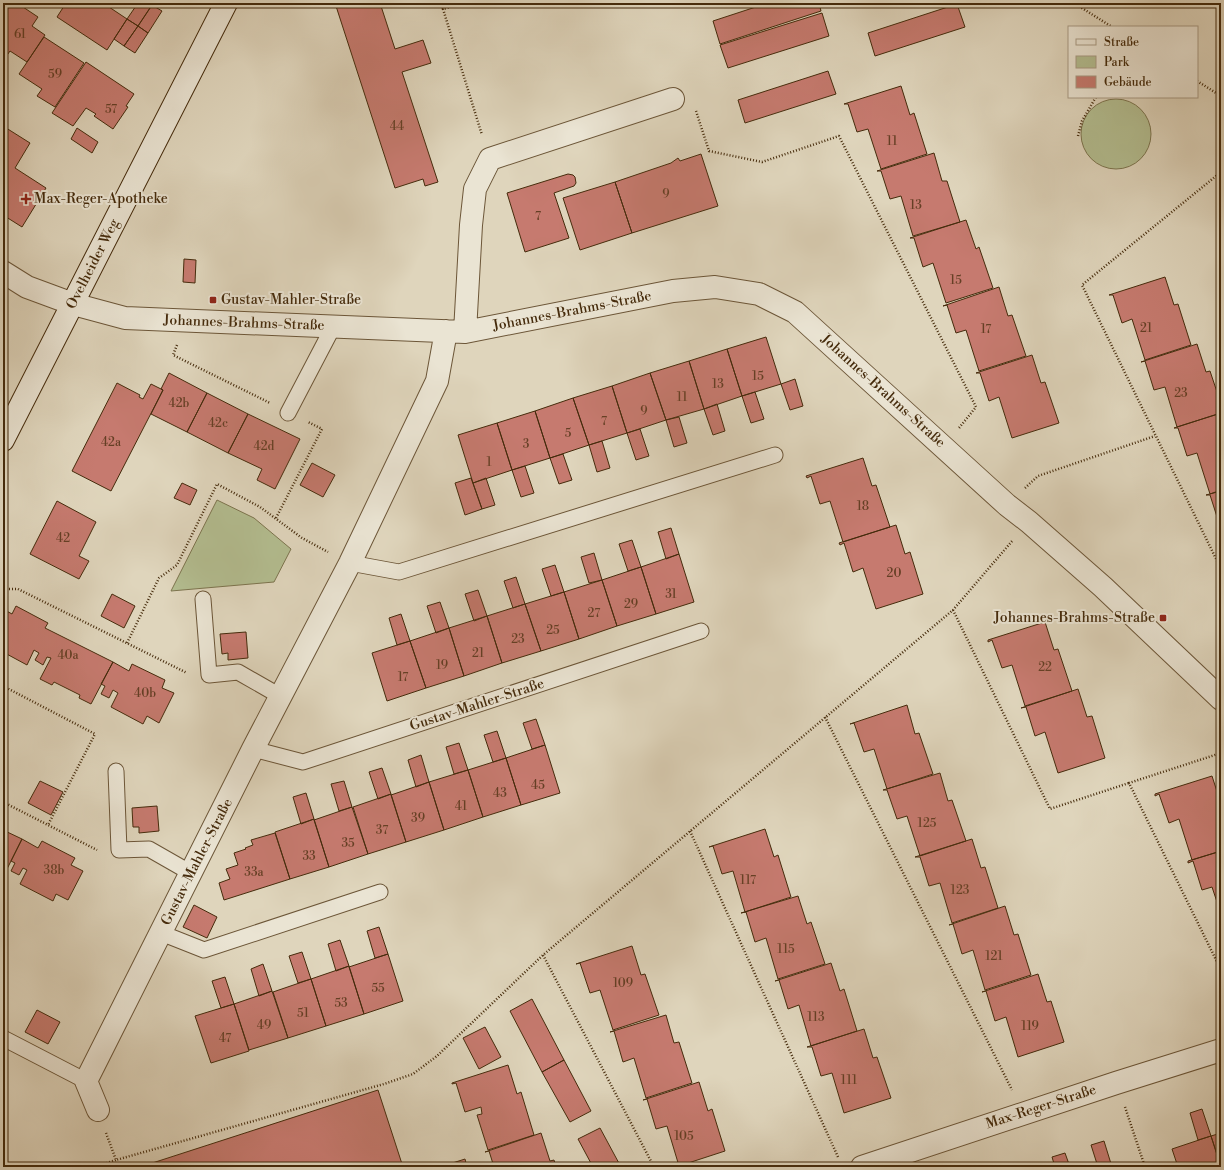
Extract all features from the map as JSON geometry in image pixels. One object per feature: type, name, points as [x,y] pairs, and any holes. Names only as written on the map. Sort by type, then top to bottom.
[{"type":"street","name":"Ovelheider Weg","points":[[3,440],[226,3]]},
{"type":"street","points":[[456,331],[475,189],[490,159],[673,99]]},
{"type":"street","name":"Johannes-Brahms-Straße","points":[[3,272],[27,287],[73,304],[125,318],[456,331],[673,291],[715,287],[759,294],[795,312],[1007,505],[1029,522],[1103,587],[1221,699]]},
{"type":"street","name":"Gustav-Mahler-Straße","points":[[86,1081],[280,696],[350,563],[437,381],[456,331]]},
{"type":"street","name":"Max-Reger-Straße","points":[[862,1167],[1116,1082],[1221,1050]]},
{"type":"street","points":[[86,1081],[98,1110]]},
{"type":"lane","points":[[288,412],[333,327]]},
{"type":"lane","points":[[350,563],[399,572],[775,455]]},
{"type":"lane","points":[[203,598],[208,675],[238,672],[280,696]]},
{"type":"lane","name":"Gustav-Mahler-Straße","points":[[253,749],[302,762],[701,631]]},
{"type":"lane","points":[[116,771],[119,850],[148,849],[191,873]]},
{"type":"lane","name":"Gustav-Mahler-Straße","points":[[161,933],[204,950],[380,892]]},
{"type":"lane","points":[[3,1038],[86,1081]]},
{"type":"path","points":[[439,3],[443,9],[490,159]]},
{"type":"path","points":[[443,9],[464,3]]},
{"type":"path","points":[[1074,3],[1110,26]]},
{"type":"path","points":[[1198,82],[1221,96]]},
{"type":"path","points":[[1078,136],[1082,121],[1095,98]]},
{"type":"path","points":[[695,108],[710,151],[762,162],[839,136],[976,407],[944,447]]},
{"type":"path","points":[[1221,172],[1082,285],[1221,569]]},
{"type":"path","points":[[188,320],[173,354],[322,429],[276,518]]},
{"type":"path","points":[[1007,505],[1038,476],[1155,436]]},
{"type":"path","points":[[127,643],[159,578],[177,565],[217,484],[260,507],[302,538],[350,563]]},
{"type":"path","points":[[95,1167],[384,1084],[413,1074],[437,1056],[543,955],[953,610],[1029,522]]},
{"type":"path","points":[[3,589],[18,589],[197,678],[208,675]]},
{"type":"path","points":[[953,610],[1050,809],[1221,753]]},
{"type":"path","points":[[3,686],[95,734],[48,825]]},
{"type":"path","points":[[825,717],[1024,1113]]},
{"type":"path","points":[[1129,783],[1221,970]]},
{"type":"path","points":[[3,802],[105,854],[119,850]]},
{"type":"path","points":[[690,831],[840,1160]]},
{"type":"path","points":[[543,955],[654,1167]]},
{"type":"path","points":[[1116,1082],[1145,1167]]},
{"type":"path","points":[[98,1110],[116,1160]]},
{"type":"green space","points":[[1116,99],[1129,102],[1141,109],[1148,121],[1151,134],[1148,147],[1141,159],[1129,166],[1116,169],[1103,166],[1091,159],[1084,147],[1081,134],[1084,121],[1091,109],[1103,102]]},
{"type":"green space","points":[[217,500],[254,518],[291,549],[274,582],[171,591]]},
{"type":"building","points":[[11,3],[17,3],[38,17],[32,26],[45,35],[27,62],[10,51],[3,61],[3,16]]},
{"type":"building","points":[[66,3],[103,3],[127,19],[107,50],[57,17]]},
{"type":"building","points":[[138,3],[149,3],[152,5],[138,26],[127,19]]},
{"type":"building","points":[[335,3],[380,3],[395,49],[423,40],[431,63],[402,72],[438,182],[425,186],[423,179],[395,188]]},
{"type":"building","points":[[768,3],[819,3],[821,11],[720,44],[713,21]]},
{"type":"building","points":[[957,4],[965,27],[875,56],[868,33]]},
{"type":"building","points":[[152,5],[162,11],[148,33],[138,26]]},
{"type":"building","points":[[822,13],[829,36],[728,68],[720,45]]},
{"type":"building","points":[[127,19],[138,26],[124,46],[114,39]]},
{"type":"building","points":[[138,26],[148,33],[135,53],[124,46]]},
{"type":"building","points":[[44,37],[84,63],[55,107],[37,96],[42,89],[19,74]]},
{"type":"building","points":[[86,62],[134,94],[126,106],[128,107],[113,129],[94,116],[96,114],[86,108],[73,126],[52,113]]},
{"type":"building","points":[[828,71],[836,94],[745,123],[738,100]]},
{"type":"building","points":[[901,86],[910,115],[914,113],[927,154],[881,169],[868,129],[857,132],[848,104],[844,104]]},
{"type":"building","points":[[3,126],[30,143],[15,168],[46,188],[22,227],[3,215]]},
{"type":"building","points":[[77,128],[98,142],[92,153],[71,139]]},
{"type":"building","points":[[934,153],[942,181],[947,181],[960,222],[913,236],[901,196],[890,199],[881,171],[877,171]]},
{"type":"building","points":[[701,154],[718,206],[632,233],[615,182],[671,163],[678,158],[680,161]]},
{"type":"building","points":[[568,174],[575,177],[576,183],[574,186],[554,193],[569,238],[525,252],[507,193]]},
{"type":"building","points":[[615,182],[632,233],[580,250],[563,198]]},
{"type":"building","points":[[966,220],[976,249],[979,247],[993,288],[946,303],[933,263],[923,267],[914,238],[910,238]]},
{"type":"building","points":[[184,259],[196,260],[195,283],[183,282]]},
{"type":"building","points":[[1165,277],[1174,305],[1178,304],[1191,345],[1145,360],[1132,319],[1122,323],[1113,295],[1109,295]]},
{"type":"building","points":[[999,287],[1008,316],[1012,315],[1026,356],[979,371],[966,330],[956,333],[947,305],[943,306]]},
{"type":"building","points":[[766,337],[781,384],[742,396],[727,349]]},
{"type":"building","points":[[1197,344],[1206,372],[1210,371],[1221,404],[1221,413],[1177,427],[1165,387],[1154,390],[1145,361],[1141,362]]},
{"type":"building","points":[[727,349],[742,396],[704,409],[689,361]]},
{"type":"building","points":[[1032,355],[1041,383],[1045,382],[1059,423],[1012,438],[999,397],[989,401],[980,373],[976,373]]},
{"type":"building","points":[[689,361],[704,409],[666,420],[650,373]]},
{"type":"building","points":[[169,373],[207,393],[187,432],[151,414],[163,390],[161,389]]},
{"type":"building","points":[[650,373],[666,420],[627,433],[612,386]]},
{"type":"building","points":[[795,379],[803,406],[790,410],[781,384]]},
{"type":"building","points":[[117,383],[140,395],[139,397],[143,399],[151,384],[163,390],[111,491],[72,471]]},
{"type":"building","points":[[612,386],[627,433],[589,445],[573,398]]},
{"type":"building","points":[[755,392],[764,419],[751,423],[742,396]]},
{"type":"building","points":[[207,393],[248,414],[228,453],[187,432]]},
{"type":"building","points":[[573,398],[589,445],[550,458],[535,411]]},
{"type":"building","points":[[717,404],[725,431],[713,435],[704,409]]},
{"type":"building","points":[[535,411],[550,458],[512,470],[497,423]]},
{"type":"building","points":[[1221,413],[1221,490],[1210,494],[1197,453],[1187,456],[1178,428],[1174,428]]},
{"type":"building","points":[[248,414],[300,439],[275,489],[257,480],[262,469],[228,453]]},
{"type":"building","points":[[679,417],[687,443],[674,447],[666,420]]},
{"type":"building","points":[[497,423],[512,470],[473,483],[458,435]]},
{"type":"building","points":[[640,429],[649,456],[636,460],[627,433]]},
{"type":"building","points":[[602,441],[610,468],[597,472],[589,445]]},
{"type":"building","points":[[563,454],[572,480],[559,484],[550,458]]},
{"type":"building","points":[[863,458],[872,486],[876,485],[890,527],[843,542],[830,501],[820,504],[811,476],[807,478],[806,476]]},
{"type":"building","points":[[312,463],[335,475],[323,497],[300,485]]},
{"type":"building","points":[[525,466],[534,493],[521,497],[512,470]]},
{"type":"building","points":[[471,478],[482,509],[465,515],[455,483]]},
{"type":"building","points":[[486,478],[495,505],[482,509],[473,483]]},
{"type":"building","points":[[182,483],[197,490],[190,505],[174,498]]},
{"type":"building","points":[[1221,491],[1221,523],[1219,523],[1210,495],[1206,495]]},
{"type":"building","points":[[57,501],[96,522],[79,556],[89,561],[79,579],[30,554]]},
{"type":"building","points":[[896,525],[905,554],[910,552],[923,594],[876,609],[863,568],[853,572],[844,543],[840,545],[839,543]]},
{"type":"building","points":[[671,528],[679,554],[666,559],[658,532]]},
{"type":"building","points":[[632,540],[641,567],[628,571],[619,544]]},
{"type":"building","points":[[594,553],[602,580],[589,583],[581,557]]},
{"type":"building","points":[[679,554],[694,602],[656,614],[641,567]]},
{"type":"building","points":[[555,565],[564,592],[551,596],[542,569]]},
{"type":"building","points":[[641,567],[656,614],[617,626],[602,580]]},
{"type":"building","points":[[516,577],[525,604],[513,608],[504,581]]},
{"type":"building","points":[[602,580],[617,626],[579,639],[564,592]]},
{"type":"building","points":[[478,590],[487,616],[474,621],[465,594]]},
{"type":"building","points":[[564,592],[579,639],[541,651],[525,604]]},
{"type":"building","points":[[112,594],[135,606],[124,628],[101,616]]},
{"type":"building","points":[[440,602],[449,628],[436,633],[427,606]]},
{"type":"building","points":[[525,604],[541,651],[502,663],[487,616]]},
{"type":"building","points":[[16,606],[48,623],[45,628],[113,662],[91,704],[79,698],[80,695],[54,682],[52,685],[40,679],[51,658],[47,657],[43,665],[35,660],[39,653],[34,650],[27,665],[3,652],[3,609],[12,614]]},
{"type":"building","points":[[401,614],[410,641],[397,645],[389,618]]},
{"type":"building","points":[[487,616],[502,663],[464,676],[449,628]]},
{"type":"building","points":[[1045,622],[1054,650],[1058,649],[1072,691],[1025,706],[1012,665],[1002,668],[992,640],[988,642],[988,640]]},
{"type":"building","points":[[449,628],[464,676],[426,688],[410,641]]},
{"type":"building","points":[[246,632],[248,658],[228,660],[228,653],[222,654],[220,634]]},
{"type":"building","points":[[410,641],[426,688],[387,701],[372,653]]},
{"type":"building","points":[[113,662],[129,671],[132,664],[165,680],[162,688],[174,693],[159,723],[147,716],[143,724],[111,707],[118,693],[113,690],[109,698],[101,694],[105,686],[101,684]]},
{"type":"building","points":[[1078,689],[1087,717],[1092,716],[1105,758],[1058,773],[1045,732],[1035,736],[1026,707],[1021,708]]},
{"type":"building","points":[[907,705],[915,734],[919,733],[933,774],[887,789],[874,749],[864,752],[854,723],[850,724]]},
{"type":"building","points":[[536,719],[545,745],[532,749],[523,723]]},
{"type":"building","points":[[497,731],[506,758],[493,762],[484,735]]},
{"type":"building","points":[[459,743],[468,770],[454,774],[446,747]]},
{"type":"building","points":[[545,745],[560,793],[521,805],[506,758]]},
{"type":"building","points":[[421,755],[429,782],[416,787],[408,760]]},
{"type":"building","points":[[506,758],[521,805],[483,817],[468,770]]},
{"type":"building","points":[[382,768],[391,794],[378,799],[369,772]]},
{"type":"building","points":[[468,770],[483,817],[444,830],[429,782]]},
{"type":"building","points":[[940,773],[948,801],[952,800],[966,841],[920,856],[907,816],[897,819],[887,790],[883,790]]},
{"type":"building","points":[[1212,776],[1221,804],[1221,851],[1192,860],[1179,819],[1169,823],[1159,794],[1155,796],[1155,794]]},
{"type":"building","points":[[40,781],[63,792],[51,815],[28,803]]},
{"type":"building","points":[[344,781],[352,807],[339,811],[331,784]]},
{"type":"building","points":[[429,782],[444,830],[406,842],[391,795]]},
{"type":"building","points":[[306,793],[314,819],[301,824],[293,797]]},
{"type":"building","points":[[391,794],[406,842],[368,854],[353,807]]},
{"type":"building","points":[[157,806],[159,831],[139,833],[139,827],[133,827],[132,808]]},
{"type":"building","points":[[352,807],[368,854],[329,867],[314,820]]},
{"type":"building","points":[[314,819],[329,867],[290,879],[275,832]]},
{"type":"building","points":[[765,829],[774,857],[778,855],[791,897],[745,912],[733,871],[722,874],[713,846],[709,847]]},
{"type":"building","points":[[3,830],[22,839],[3,877]]},
{"type":"building","points":[[275,833],[290,879],[224,900],[219,883],[230,879],[226,869],[238,865],[234,853],[253,845],[251,840]]},
{"type":"building","points":[[22,839],[38,848],[42,841],[75,858],[71,865],[83,871],[68,900],[56,894],[53,901],[20,884],[27,870],[23,868],[19,875],[11,871],[15,863],[11,861]]},
{"type":"building","points":[[972,839],[981,868],[985,867],[998,908],[952,923],[940,883],[929,886],[920,857],[915,857]]},
{"type":"building","points":[[1221,851],[1221,914],[1212,887],[1202,890],[1193,861],[1188,863],[1188,861]]},
{"type":"building","points":[[798,896],[807,924],[811,922],[825,964],[778,979],[766,938],[755,942],[746,912],[741,913]]},
{"type":"building","points":[[194,905],[217,917],[207,938],[183,927]]},
{"type":"building","points":[[1005,906],[1014,935],[1018,934],[1031,975],[985,990],[973,950],[962,954],[953,924],[949,925]]},
{"type":"building","points":[[379,927],[388,954],[375,958],[367,931]]},
{"type":"building","points":[[340,940],[349,966],[336,971],[328,944]]},
{"type":"building","points":[[632,946],[641,975],[645,974],[659,1015],[613,1030],[600,990],[590,993],[580,963],[576,964]]},
{"type":"building","points":[[302,952],[311,979],[298,983],[289,956]]},
{"type":"building","points":[[388,954],[403,1001],[364,1014],[349,967]]},
{"type":"building","points":[[831,963],[840,991],[844,989],[857,1031],[811,1046],[799,1005],[788,1009],[779,980],[775,981]]},
{"type":"building","points":[[263,964],[272,991],[259,996],[251,969]]},
{"type":"building","points":[[349,966],[364,1014],[326,1026],[311,979]]},
{"type":"building","points":[[1038,974],[1047,1002],[1051,1001],[1064,1042],[1018,1057],[1006,1017],[995,1021],[986,991],[982,992]]},
{"type":"building","points":[[225,977],[234,1004],[221,1008],[212,981]]},
{"type":"building","points":[[311,979],[326,1026],[288,1038],[273,992]]},
{"type":"building","points":[[272,991],[288,1038],[249,1050],[234,1004]]},
{"type":"building","points":[[532,999],[564,1060],[542,1072],[510,1011]]},
{"type":"building","points":[[234,1004],[249,1051],[211,1063],[195,1016]]},
{"type":"building","points":[[37,1010],[60,1022],[48,1044],[25,1032]]},
{"type":"building","points":[[666,1015],[674,1043],[679,1042],[692,1083],[646,1098],[634,1058],[623,1062],[614,1031],[610,1032]]},
{"type":"building","points":[[485,1027],[501,1057],[479,1069],[463,1038]]},
{"type":"building","points":[[864,1029],[873,1058],[877,1057],[891,1098],[844,1113],[832,1073],[821,1076],[812,1047],[807,1047]]},
{"type":"building","points":[[564,1060],[591,1111],[570,1122],[542,1072]]},
{"type":"building","points":[[508,1065],[517,1094],[521,1092],[534,1135],[488,1150],[477,1115],[482,1114],[481,1107],[465,1112],[456,1083],[452,1083]]},
{"type":"building","points":[[699,1082],[708,1111],[712,1109],[725,1151],[679,1166],[667,1126],[656,1129],[647,1099],[643,1100]]},
{"type":"building","points":[[378,1090],[403,1167],[140,1167]]},
{"type":"building","points":[[1202,1109],[1211,1136],[1198,1140],[1190,1113]]},
{"type":"building","points":[[600,1128],[621,1167],[593,1167],[578,1139]]},
{"type":"building","points":[[541,1133],[550,1161],[554,1160],[556,1167],[494,1167],[489,1151],[485,1152]]},
{"type":"building","points":[[1221,1133],[1221,1167],[1211,1136]]},
{"type":"building","points":[[1211,1136],[1221,1167],[1178,1167],[1172,1149]]},
{"type":"building","points":[[1104,1141],[1112,1167],[1098,1167],[1091,1145]]},
{"type":"building","points":[[1065,1153],[1070,1167],[1055,1167],[1052,1157]]},
{"type":"building","points":[[465,1159],[467,1167],[440,1167]]},
{"type":"place","name":"Max-Reger-Apotheke","points":[[26,199]]},
{"type":"place","name":"Gustav-Mahler-Straße","points":[[213,300]]},
{"type":"place","name":"Johannes-Brahms-Straße","points":[[1163,618]]}]
